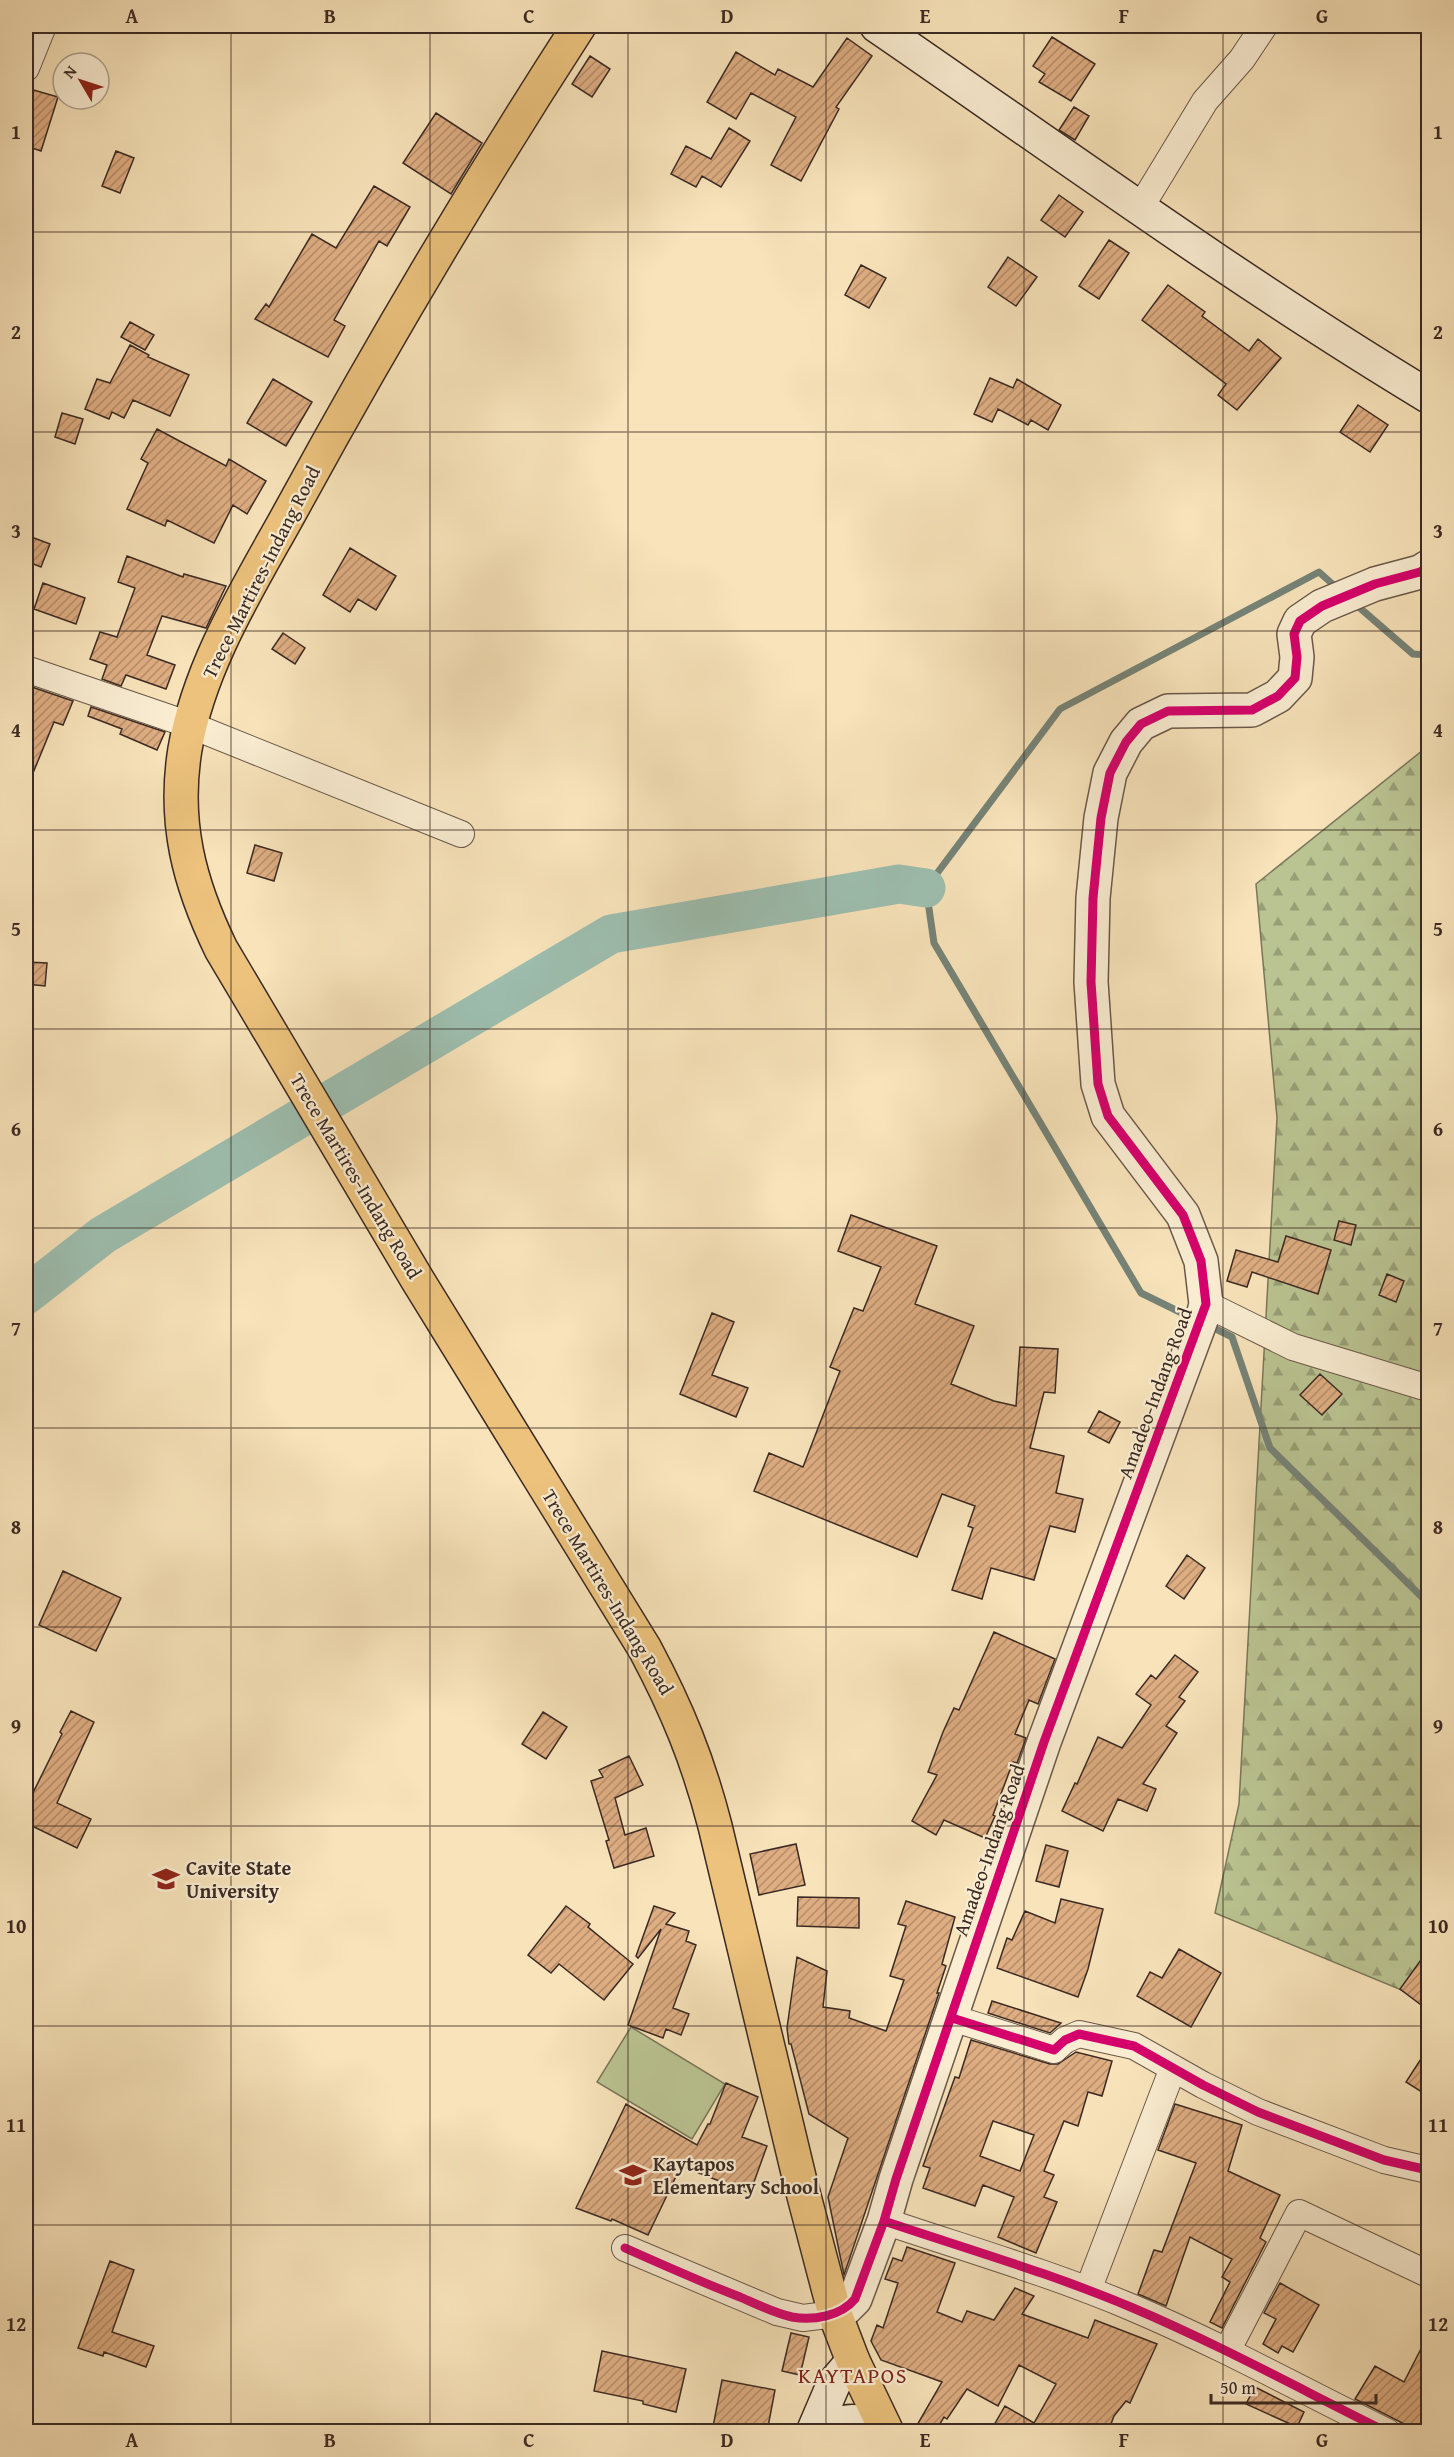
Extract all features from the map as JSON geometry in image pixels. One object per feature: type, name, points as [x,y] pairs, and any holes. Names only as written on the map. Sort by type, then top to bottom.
[{"type":"main road","name":"Trece Martires-Indang Road","points":[[579,26],[465,206],[326,446],[220,645],[196,701],[182,769],[181,810],[185,853],[203,909],[221,949],[365,1192],[645,1649],[677,1709],[716,1826],[800,2181],[846,2303],[853,2361],[887,2432]]},
{"type":"street","points":[[26,68],[43,26]]},
{"type":"street","points":[[877,26],[1140,208],[1372,362],[1428,396]]},
{"type":"street","points":[[1140,208],[1200,107],[1242,59],[1264,26]]},
{"type":"street","name":"Amadeo-Indang Road","points":[[846,2303],[884,2221],[896,2179],[1044,1742],[1205,1308],[1201,1261],[1183,1215],[1108,1116],[1098,1084],[1091,982],[1093,898],[1105,794],[1110,773],[1126,742],[1141,724],[1168,711],[1252,710],[1278,696],[1295,678],[1298,657],[1294,634],[1300,621],[1322,606],[1375,584],[1420,572],[1428,567]]},
{"type":"street","points":[[26,669],[190,725],[461,834]]},
{"type":"street","points":[[1205,1308],[1293,1347],[1428,1388]]},
{"type":"street","points":[[952,2018],[1054,2050],[1065,2040],[1079,2034],[1134,2046],[1258,2112],[1384,2160],[1428,2170]]},
{"type":"street","points":[[1088,2290],[1173,2068]]},
{"type":"street","points":[[1227,2351],[1299,2213],[1428,2274]]},
{"type":"street","points":[[884,2221],[1088,2290],[1227,2351],[1387,2432]]},
{"type":"street","points":[[625,2248],[777,2313],[803,2318],[846,2303]]},
{"type":"street","points":[[813,2432],[834,2383],[853,2361]]},
{"type":"street","points":[[825,2432],[838,2423],[851,2421],[860,2421],[878,2432]]},
{"type":"green space","points":[[1428,746],[1428,2001],[1215,1913],[1239,1804],[1277,1118],[1256,884]]},
{"type":"green space","points":[[631,2027],[725,2084],[692,2139],[597,2082]]},
{"type":"building","points":[[1052,37],[1095,64],[1071,101],[1039,82],[1045,74],[1033,66]]},
{"type":"building","points":[[847,38],[872,56],[836,107],[839,109],[801,181],[771,165],[796,117],[751,93],[736,119],[707,102],[736,52],[775,75],[778,69],[813,87]]},
{"type":"building","points":[[590,56],[610,69],[592,97],[572,84]]},
{"type":"building","points":[[30,89],[51,95],[51,111],[54,111],[41,151],[26,146],[26,102]]},
{"type":"building","points":[[1074,107],[1089,116],[1075,140],[1059,130]]},
{"type":"building","points":[[436,113],[482,143],[451,194],[403,163]]},
{"type":"building","points":[[729,128],[750,141],[721,187],[702,176],[696,187],[671,174],[686,146],[711,159]]},
{"type":"building","points":[[116,151],[134,158],[120,193],[102,186]]},
{"type":"building","points":[[374,186],[410,207],[387,246],[379,241],[334,320],[345,326],[328,357],[255,319],[266,304],[269,307],[312,234],[336,248]]},
{"type":"building","points":[[1059,195],[1083,212],[1065,237],[1041,220]]},
{"type":"building","points":[[1109,240],[1129,253],[1099,299],[1079,286]]},
{"type":"building","points":[[1008,257],[1037,277],[1016,306],[988,287]]},
{"type":"building","points":[[861,265],[886,278],[869,308],[845,295]]},
{"type":"building","points":[[1168,285],[1205,312],[1202,316],[1249,351],[1258,339],[1281,358],[1237,410],[1218,395],[1226,384],[1142,320]]},
{"type":"building","points":[[130,322],[154,335],[145,350],[121,337]]},
{"type":"building","points":[[130,345],[149,355],[148,357],[189,375],[170,416],[133,400],[124,418],[112,412],[109,419],[85,409],[97,379],[110,383]]},
{"type":"building","points":[[990,378],[1013,388],[1017,379],[1061,405],[1048,430],[1031,420],[1028,425],[998,409],[992,422],[974,414]]},
{"type":"building","points":[[273,379],[312,402],[286,446],[247,423]]},
{"type":"building","points":[[1358,405],[1388,425],[1370,452],[1340,432]]},
{"type":"building","points":[[62,413],[83,419],[75,444],[55,437]]},
{"type":"building","points":[[157,429],[226,466],[229,459],[266,481],[247,514],[233,505],[214,543],[167,520],[165,526],[127,509],[148,463],[141,459]]},
{"type":"building","points":[[26,535],[50,544],[41,567],[26,561]]},
{"type":"building","points":[[350,548],[396,576],[376,610],[358,599],[350,612],[323,595]]},
{"type":"building","points":[[127,556],[183,577],[184,574],[226,586],[206,628],[162,616],[147,655],[175,665],[166,689],[126,675],[121,686],[102,679],[107,665],[90,659],[100,632],[117,637],[135,588],[118,582]]},
{"type":"building","points":[[43,583],[85,598],[76,624],[34,609]]},
{"type":"building","points":[[283,633],[305,648],[295,664],[272,649]]},
{"type":"building","points":[[26,685],[73,701],[63,725],[54,722],[26,790]]},
{"type":"building","points":[[91,707],[165,732],[157,750],[120,734],[122,729],[88,716]]},
{"type":"building","points":[[255,845],[282,853],[274,881],[247,873]]},
{"type":"building","points":[[26,962],[47,963],[45,986],[26,984]]},
{"type":"building","points":[[851,1215],[937,1246],[915,1304],[974,1326],[951,1384],[994,1401],[1016,1406],[1020,1347],[1058,1349],[1055,1393],[1044,1392],[1030,1448],[1064,1456],[1056,1493],[1083,1499],[1075,1532],[1050,1526],[1034,1580],[991,1568],[982,1599],[952,1590],[973,1528],[968,1526],[975,1506],[942,1494],[917,1557],[754,1491],[769,1453],[803,1467],[840,1371],[830,1367],[854,1308],[863,1311],[881,1267],[838,1251]]},
{"type":"building","points":[[1339,1221],[1356,1225],[1351,1245],[1334,1240]]},
{"type":"building","points":[[1286,1236],[1331,1250],[1318,1294],[1252,1272],[1247,1287],[1227,1281],[1236,1250],[1278,1262]]},
{"type":"building","points":[[1387,1274],[1404,1281],[1396,1302],[1379,1295]]},
{"type":"building","points":[[712,1313],[734,1322],[712,1375],[748,1388],[736,1417],[680,1394]]},
{"type":"building","points":[[1320,1374],[1342,1394],[1322,1415],[1300,1395]]},
{"type":"building","points":[[1099,1411],[1120,1422],[1109,1443],[1088,1432]]},
{"type":"building","points":[[1187,1555],[1205,1568],[1184,1599],[1166,1586]]},
{"type":"building","points":[[63,1571],[121,1598],[96,1651],[39,1625]]},
{"type":"building","points":[[994,1632],[1055,1659],[1038,1704],[1029,1700],[1015,1734],[1026,1738],[1017,1763],[1013,1762],[985,1838],[944,1820],[936,1835],[912,1821],[937,1775],[928,1772],[943,1732],[954,1708],[959,1710]]},
{"type":"building","points":[[1175,1655],[1198,1672],[1179,1697],[1185,1701],[1166,1726],[1177,1733],[1143,1784],[1156,1789],[1147,1811],[1118,1799],[1103,1831],[1062,1811],[1098,1737],[1122,1748],[1151,1705],[1136,1694],[1151,1675],[1156,1679]]},
{"type":"building","points":[[71,1711],[94,1722],[57,1803],[91,1819],[77,1848],[26,1823],[26,1807]]},
{"type":"building","points":[[543,1712],[567,1727],[546,1759],[522,1744]]},
{"type":"building","points":[[629,1756],[643,1785],[615,1798],[625,1835],[646,1828],[654,1856],[614,1868],[606,1841],[609,1840],[591,1781],[603,1777],[599,1770]]},
{"type":"building","points":[[796,1844],[805,1885],[759,1895],[750,1854]]},
{"type":"building","points":[[1046,1845],[1068,1851],[1059,1887],[1036,1881]]},
{"type":"building","points":[[798,1897],[859,1898],[859,1928],[797,1926]]},
{"type":"building","points":[[1061,1899],[1103,1909],[1088,1969],[1078,1997],[997,1968],[1007,1938],[1012,1940],[1025,1911],[1055,1923]]},
{"type":"building","points":[[906,1901],[955,1917],[942,1964],[946,1966],[937,1993],[939,1993],[844,2275],[828,2197],[848,2138],[809,2114],[791,2044],[789,2044],[787,2028],[797,1957],[827,1971],[823,2007],[850,2011],[849,2018],[886,2031],[904,1980],[890,1976],[906,1926],[898,1924]]},
{"type":"building","points":[[566,1906],[590,1924],[588,1927],[633,1964],[604,2000],[559,1964],[551,1973],[528,1955]]},
{"type":"building","points":[[654,1906],[675,1913],[666,1924],[689,1931],[686,1941],[696,1945],[673,2008],[689,2014],[681,2035],[666,2029],[663,2038],[628,2025],[661,1929],[638,1958],[636,1956]]},
{"type":"building","points":[[1179,1949],[1221,1973],[1191,2027],[1137,1996],[1150,1972],[1162,1978]]},
{"type":"building","points":[[1428,1950],[1428,2010],[1400,1989]]},
{"type":"building","points":[[992,2001],[1061,2023],[1050,2033],[988,2013]]},
{"type":"building","points":[[971,2040],[1050,2064],[1058,2064],[1076,2052],[1112,2061],[1102,2096],[1088,2092],[1078,2126],[1064,2121],[1044,2171],[1054,2175],[1044,2197],[1057,2202],[1036,2253],[998,2237],[1014,2197],[983,2185],[975,2206],[923,2188],[930,2168],[923,2166],[955,2077],[959,2078]],"holes":[[[993,2121],[1034,2135],[1020,2171],[980,2156]]]},
{"type":"building","points":[[1428,2048],[1428,2096],[1406,2082]]},
{"type":"building","name":"Kaytapos Elementary School","points":[[726,2083],[758,2097],[742,2137],[767,2146],[750,2193],[681,2166],[648,2235],[612,2219],[611,2221],[576,2208],[626,2104],[697,2145],[710,2124]]},
{"type":"building","points":[[1175,2104],[1242,2125],[1228,2171],[1280,2195],[1260,2238],[1266,2242],[1222,2328],[1210,2322],[1230,2282],[1222,2277],[1232,2259],[1190,2237],[1166,2306],[1138,2294],[1154,2250],[1162,2252],[1196,2163],[1158,2150]]},
{"type":"building","points":[[907,2247],[955,2263],[937,2312],[962,2322],[967,2311],[994,2320],[1015,2288],[1034,2296],[1022,2314],[1088,2338],[1095,2320],[1157,2344],[1130,2403],[1126,2401],[1114,2416],[1108,2432],[990,2432],[1005,2406],[1034,2423],[1056,2384],[1019,2365],[998,2406],[967,2389],[947,2419],[944,2417],[935,2432],[913,2432],[942,2382],[881,2360],[871,2341],[877,2325],[883,2328],[898,2283],[885,2279],[893,2258],[902,2261]]},
{"type":"building","points":[[110,2261],[134,2270],[112,2332],[154,2346],[146,2367],[104,2352],[103,2356],[78,2348]]},
{"type":"building","points":[[1280,2283],[1319,2305],[1293,2352],[1282,2346],[1278,2353],[1263,2344],[1276,2319],[1264,2313]]},
{"type":"building","points":[[791,2333],[809,2337],[800,2375],[782,2371]]},
{"type":"building","points":[[1428,2335],[1428,2432],[1420,2432],[1355,2399],[1375,2366],[1404,2382]]},
{"type":"building","points":[[602,2351],[686,2369],[676,2412],[643,2404],[643,2401],[594,2391]]},
{"type":"building","points":[[722,2380],[775,2390],[767,2432],[712,2432]]},
{"type":"building","points":[[1255,2387],[1304,2412],[1297,2427],[1246,2404]]},
{"type":"waterway","points":[[1192,1318],[1141,1293],[934,943],[926,888],[1060,709],[1319,572],[1338,589]]},
{"type":"waterway","points":[[1353,602],[1413,654],[1428,655]]},
{"type":"waterway","points":[[26,1295],[103,1235],[611,934],[899,884],[926,888]]},
{"type":"waterway","points":[[1208,1325],[1232,1337],[1270,1448],[1428,1603]]},
{"type":"cycle path","points":[[625,2248],[765,2308],[792,2317],[826,2316],[842,2310],[855,2299],[884,2221],[896,2179],[1044,1742],[1206,1304],[1201,1261],[1183,1215],[1108,1116],[1098,1084],[1091,982],[1093,898],[1101,818],[1110,773],[1126,742],[1141,724],[1168,711],[1252,710],[1278,696],[1295,678],[1297,657],[1294,634],[1300,621],[1322,606],[1375,584],[1420,572],[1428,567]]},
{"type":"cycle path","points":[[952,2018],[1054,2050],[1065,2040],[1079,2034],[1134,2046],[1203,2085],[1258,2112],[1384,2160],[1428,2170]]},
{"type":"cycle path","points":[[884,2221],[1041,2273],[1133,2308],[1229,2352],[1387,2432]]},
{"type":"place","name":"Cavite State University","points":[[166,1879]]},
{"type":"place","name":"Kaytapos Elementary School","points":[[633,2175]]},
{"type":"district","name":"KAYTAPOS","points":[[853,2375]]}]
